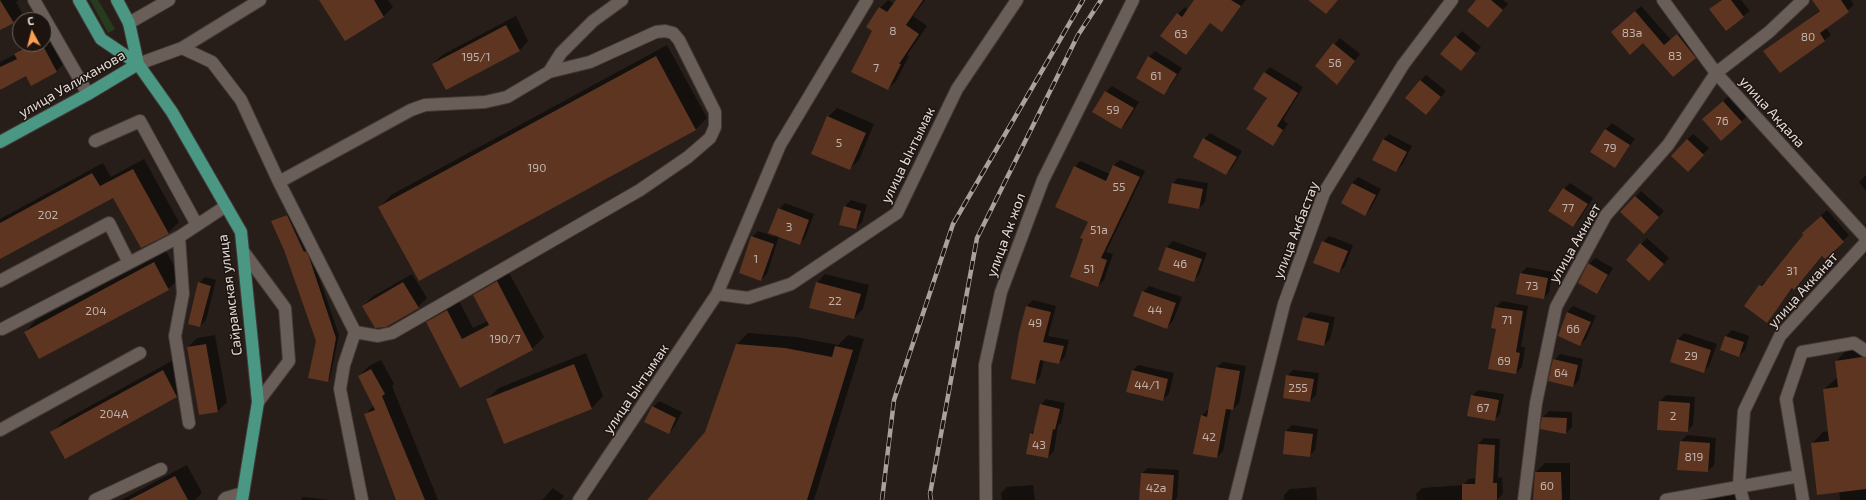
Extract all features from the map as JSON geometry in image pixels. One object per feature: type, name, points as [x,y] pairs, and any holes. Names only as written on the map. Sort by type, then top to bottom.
[{"type":"main road","points":[[79,0],[100,39],[138,64]]},
{"type":"main road","points":[[117,0],[129,23],[138,64]]},
{"type":"main road","name":"улица Уалиханова","points":[[0,142],[88,94],[138,64]]},
{"type":"main road","name":"Сайрамская улица","points":[[138,64],[172,112],[240,232],[258,402],[243,497]]},
{"type":"street","points":[[34,0],[88,94]]},
{"type":"street","points":[[129,23],[169,0]]},
{"type":"street","points":[[138,64],[182,48],[260,0]]},
{"type":"street","points":[[549,72],[561,53],[593,21],[622,0]]},
{"type":"street","name":"улица Ынтымак","points":[[579,500],[717,294],[780,145],[867,0]]},
{"type":"street","name":"улица Ынтымак","points":[[717,294],[748,298],[791,284],[897,214],[957,89],[1017,0]]},
{"type":"street","name":"улица Ак жол","points":[[986,500],[985,365],[1001,292],[1043,180],[1133,0]]},
{"type":"street","name":"улица Акбастау","points":[[1235,500],[1284,304],[1324,193],[1403,65],[1452,0]]},
{"type":"street","name":"улица Акдала","points":[[1663,0],[1716,73],[1866,238]]},
{"type":"street","name":"улица Акниет","points":[[1524,500],[1536,404],[1556,307],[1606,215],[1668,145],[1716,73],[1769,32],[1804,0]]},
{"type":"street","points":[[279,182],[411,110],[425,105],[485,102],[507,97],[549,72],[590,62],[656,32],[665,31],[673,33],[679,40],[715,112],[714,127],[710,138],[688,157],[640,190],[543,248],[392,333],[378,336],[355,332]]},
{"type":"street","points":[[182,48],[212,62],[241,100],[279,182],[355,332],[344,365],[340,389],[362,500]]},
{"type":"street","points":[[95,141],[140,121],[197,225]]},
{"type":"street","points":[[1,331],[179,237],[226,206]]},
{"type":"street","points":[[0,281],[109,223],[129,263]]},
{"type":"street","points":[[179,237],[183,294],[175,336],[190,423]]},
{"type":"street","name":"улица Акканат","points":[[1742,500],[1739,485],[1744,411],[1780,336],[1866,242]]},
{"type":"street","points":[[242,251],[285,308],[289,361],[258,402]]},
{"type":"street","points":[[1803,500],[1786,399],[1802,352],[1854,343],[1866,351]]},
{"type":"street","points":[[0,430],[140,353]]},
{"type":"street","points":[[95,500],[161,469]]},
{"type":"street","points":[[1666,500],[1739,485],[1799,476]]},
{"type":"street","points":[[224,500],[243,497]]},
{"type":"green space","points":[[90,0],[98,0],[115,29],[108,33]]},
{"type":"building","points":[[0,0],[12,20],[12,24],[0,30]]},
{"type":"building","points":[[319,0],[374,0],[384,17],[345,41]]},
{"type":"building","points":[[896,0],[923,0],[906,25],[919,34],[899,64],[901,64],[888,90],[851,72],[872,31],[866,27],[879,7],[887,12]]},
{"type":"building","points":[[1194,0],[1231,0],[1241,6],[1222,32],[1210,23],[1186,55],[1160,36],[1177,13],[1182,17]]},
{"type":"building","points":[[1308,0],[1338,0],[1326,14]]},
{"type":"building","points":[[1476,0],[1491,0],[1503,10],[1488,28],[1467,11]]},
{"type":"building","points":[[1722,0],[1731,0],[1744,17],[1726,31],[1709,9]]},
{"type":"building","points":[[1812,0],[1841,0],[1849,12],[1820,33],[1825,41],[1780,73],[1763,51],[1820,11]]},
{"type":"building","points":[[1635,11],[1664,45],[1677,34],[1696,58],[1673,77],[1643,43],[1630,55],[1611,32]]},
{"type":"building","points":[[506,25],[520,51],[446,90],[432,64]]},
{"type":"building","points":[[1455,36],[1476,53],[1461,71],[1440,54]]},
{"type":"building","points":[[1333,43],[1355,61],[1337,85],[1315,66]]},
{"type":"building","points":[[18,52],[46,52],[57,72],[31,86],[26,76],[0,90],[0,67],[17,59],[14,54]]},
{"type":"building","points":[[656,56],[696,130],[419,281],[378,207]]},
{"type":"building","points":[[1148,56],[1177,74],[1164,95],[1136,78]]},
{"type":"building","points":[[1264,72],[1298,93],[1277,126],[1283,130],[1273,146],[1246,129],[1267,98],[1253,89]]},
{"type":"building","points":[[1420,80],[1441,97],[1426,115],[1405,98]]},
{"type":"building","points":[[1105,91],[1134,108],[1121,129],[1092,112]]},
{"type":"building","points":[[1723,101],[1742,122],[1721,141],[1702,119]]},
{"type":"building","points":[[827,116],[866,133],[850,170],[811,154]]},
{"type":"building","points":[[1605,129],[1630,145],[1615,168],[1590,152]]},
{"type":"building","points":[[1203,138],[1237,157],[1226,175],[1193,157]]},
{"type":"building","points":[[1383,139],[1407,152],[1396,172],[1372,160]]},
{"type":"building","points":[[1687,139],[1704,155],[1688,172],[1671,156]]},
{"type":"building","points":[[1113,165],[1140,177],[1101,258],[1107,260],[1098,287],[1070,277],[1083,239],[1080,238],[1088,222],[1055,207],[1074,166],[1106,181]]},
{"type":"building","points":[[133,169],[169,234],[141,248],[113,198],[0,259],[0,223],[92,173],[100,186]]},
{"type":"building","points":[[1172,183],[1203,189],[1199,209],[1168,203]]},
{"type":"building","points":[[1352,183],[1376,195],[1365,216],[1341,203]]},
{"type":"building","points":[[1563,188],[1588,204],[1573,227],[1548,211]]},
{"type":"building","points":[[1635,196],[1659,217],[1644,234],[1620,212]]},
{"type":"building","points":[[844,206],[861,211],[856,229],[839,225]]},
{"type":"building","points":[[778,208],[809,220],[800,245],[768,233]]},
{"type":"building","points":[[287,215],[304,252],[306,251],[309,257],[336,338],[328,382],[308,378],[316,341],[284,250],[271,221]]},
{"type":"building","points":[[1821,216],[1844,242],[1825,259],[1822,256],[1794,290],[1792,288],[1767,323],[1744,306],[1759,285],[1762,286],[1803,235],[1802,233]]},
{"type":"building","points":[[751,236],[774,244],[761,281],[739,273]]},
{"type":"building","points":[[1322,241],[1348,251],[1339,273],[1313,263]]},
{"type":"building","points":[[1640,243],[1664,264],[1649,281],[1626,260]]},
{"type":"building","points":[[1166,247],[1202,259],[1194,282],[1158,270]]},
{"type":"building","points":[[154,262],[169,290],[39,359],[24,332]]},
{"type":"building","points":[[1588,263],[1608,275],[1597,294],[1578,283]]},
{"type":"building","points":[[1520,273],[1548,278],[1544,299],[1516,294]]},
{"type":"building","points":[[497,281],[533,350],[460,388],[426,322],[447,310],[462,339],[489,325],[473,295]]},
{"type":"building","points":[[198,282],[211,286],[200,327],[188,324]]},
{"type":"building","points":[[403,282],[419,308],[386,327],[375,328],[362,306]]},
{"type":"building","points":[[816,282],[861,294],[854,319],[809,308]]},
{"type":"building","points":[[1142,291],[1176,303],[1167,329],[1133,316]]},
{"type":"building","points":[[1026,306],[1051,312],[1043,342],[1064,346],[1059,364],[1040,360],[1035,384],[1011,379],[1019,332]]},
{"type":"building","points":[[1495,307],[1523,311],[1516,352],[1520,353],[1516,374],[1488,369],[1496,329],[1491,328]]},
{"type":"building","points":[[1567,312],[1591,322],[1580,346],[1558,336]]},
{"type":"building","points":[[1303,317],[1329,323],[1324,346],[1297,340]]},
{"type":"building","points":[[1725,336],[1744,342],[1739,357],[1720,350]]},
{"type":"building","points":[[1677,339],[1711,350],[1704,373],[1670,362]]},
{"type":"building","points":[[206,344],[218,412],[199,415],[187,347]]},
{"type":"building","points":[[736,344],[785,348],[832,357],[835,346],[853,350],[807,500],[647,500],[705,432]]},
{"type":"building","points":[[1862,357],[1866,358],[1866,489],[1817,495],[1811,443],[1829,441],[1823,389],[1838,387],[1835,361]]},
{"type":"building","points":[[1553,359],[1578,365],[1573,387],[1548,381]]},
{"type":"building","points":[[574,364],[592,409],[504,444],[486,399]]},
{"type":"building","points":[[1216,367],[1240,371],[1233,410],[1226,409],[1217,458],[1193,454],[1201,415],[1207,417]]},
{"type":"building","points":[[371,369],[385,394],[382,396],[425,500],[396,500],[364,414],[375,410],[358,376]]},
{"type":"building","points":[[163,370],[177,397],[65,459],[50,432]]},
{"type":"building","points":[[1132,370],[1168,379],[1163,401],[1126,392]]},
{"type":"building","points":[[1286,375],[1314,379],[1310,402],[1283,398]]},
{"type":"building","points":[[1471,395],[1499,400],[1495,421],[1467,416]]},
{"type":"building","points":[[1659,401],[1690,403],[1688,432],[1657,430]]},
{"type":"building","points":[[1040,404],[1060,409],[1055,430],[1053,429],[1048,458],[1026,454],[1030,433],[1033,434]]},
{"type":"building","points":[[652,406],[676,418],[669,434],[644,422]]},
{"type":"building","points":[[1542,417],[1567,418],[1566,434],[1540,429]]},
{"type":"building","points":[[1285,431],[1313,434],[1310,457],[1283,454]]},
{"type":"building","points":[[1680,441],[1710,443],[1708,472],[1677,470]]},
{"type":"building","points":[[1478,444],[1495,445],[1493,483],[1497,483],[1497,500],[1462,500],[1462,484],[1475,484]]},
{"type":"building","points":[[1535,472],[1561,472],[1562,500],[1533,500]]},
{"type":"building","points":[[1141,473],[1174,475],[1172,500],[1139,500]]},
{"type":"building","points":[[175,476],[188,500],[129,500]]},
{"type":"railway","points":[[882,500],[894,400],[953,224],[1083,0]]},
{"type":"railway","points":[[931,500],[930,494],[977,238],[1078,35],[1101,0]]}]
